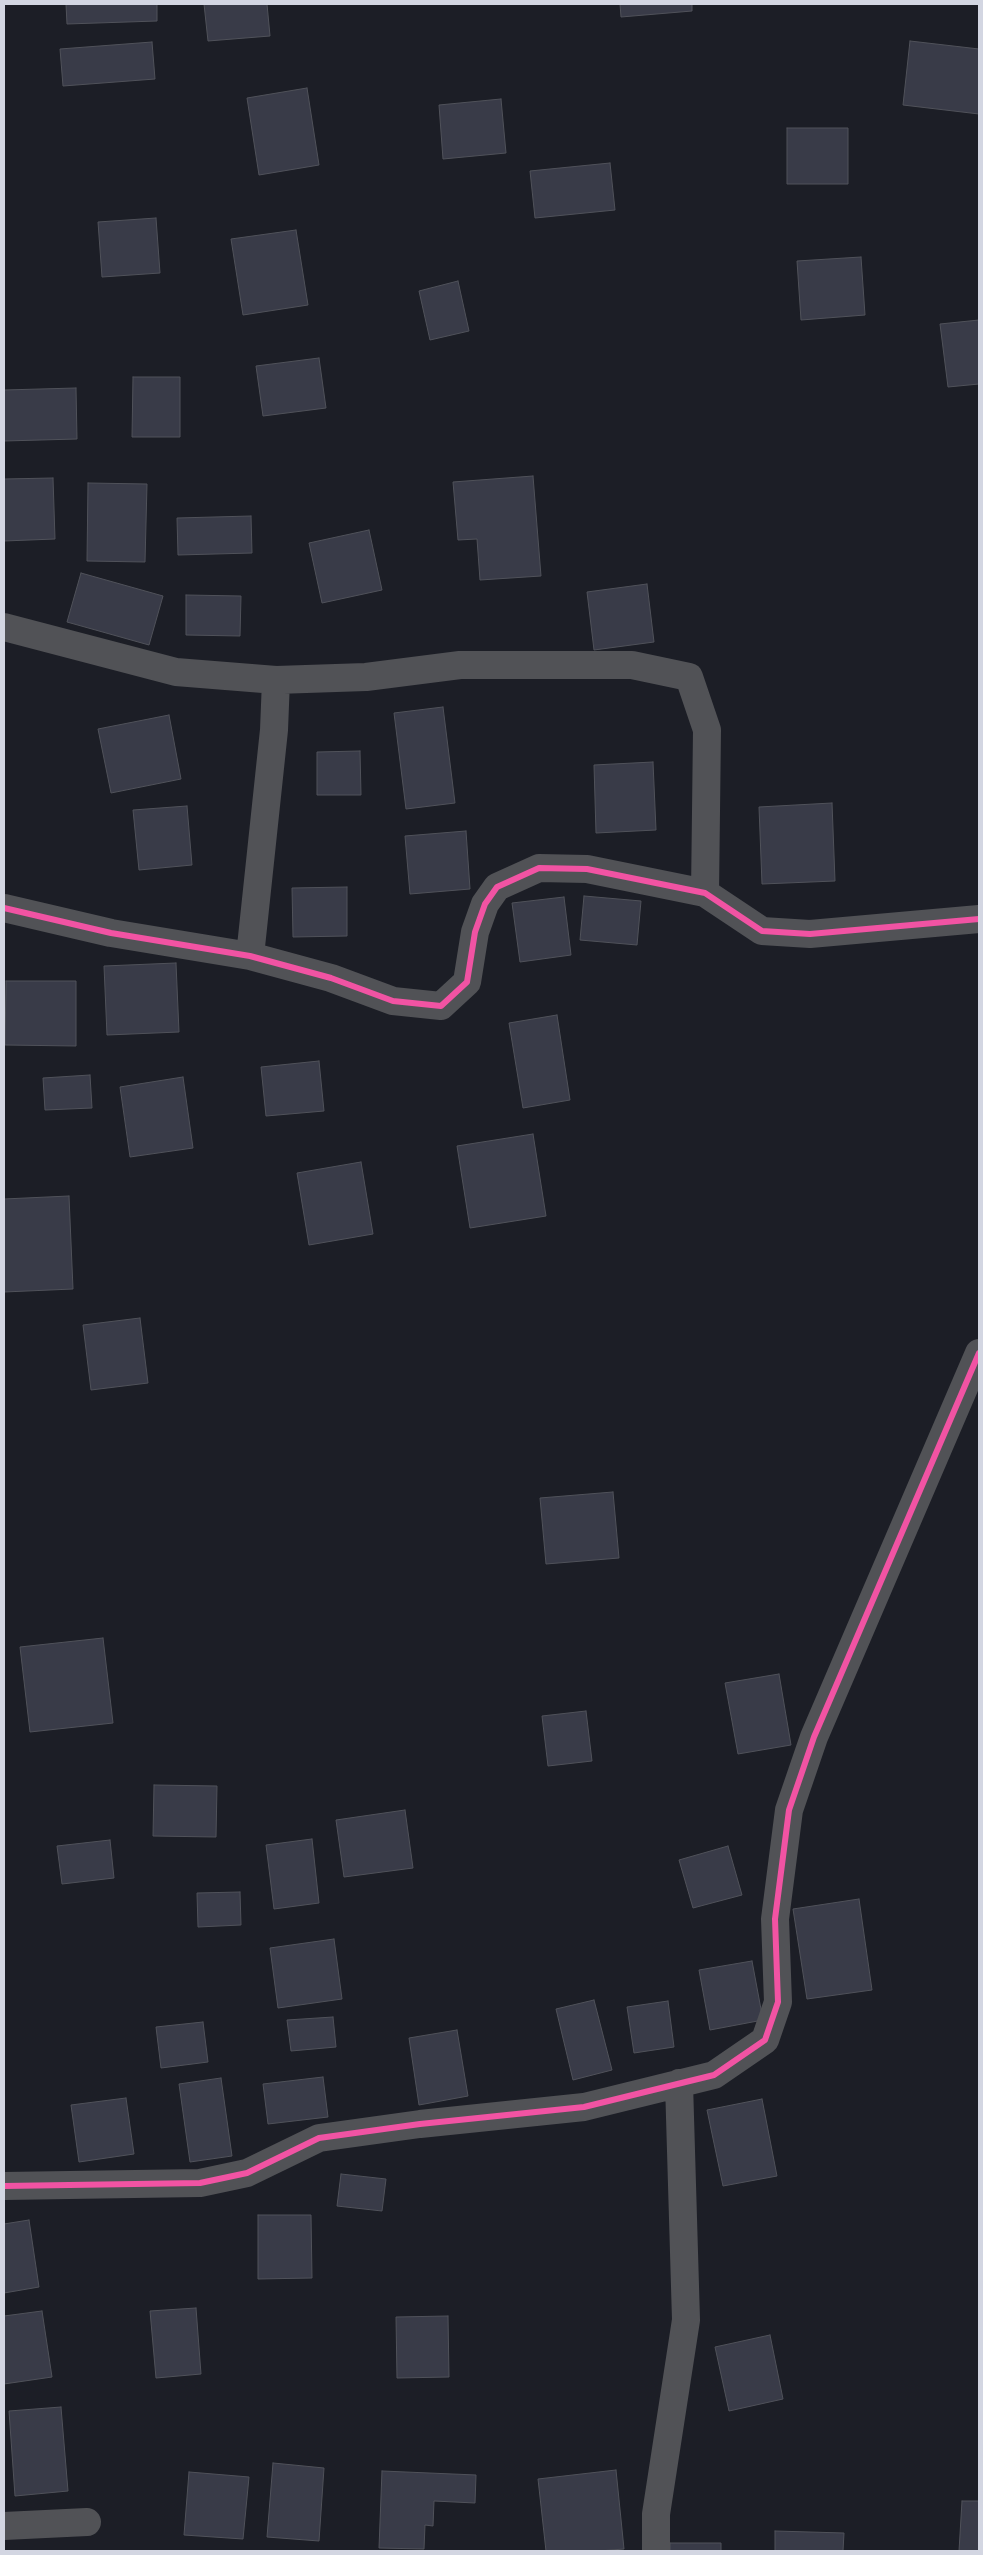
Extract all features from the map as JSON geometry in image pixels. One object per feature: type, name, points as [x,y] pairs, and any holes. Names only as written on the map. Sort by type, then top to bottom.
[{"type":"street","points":[[4,627],[176,672],[276,680],[366,677],[460,665],[632,665],[689,677],[708,730],[706,893]]},
{"type":"street","points":[[250,956],[274,730],[276,680]]},
{"type":"street","points":[[4,908],[111,933],[250,956],[331,978],[393,1001],[441,1006],[467,982],[475,932],[485,904],[497,887],[539,868],[587,869],[706,893],[762,931],[810,934],[979,919]]},
{"type":"street","points":[[4,2186],[200,2183],[247,2173],[318,2138],[420,2124],[584,2107],[714,2075],[765,2040],[778,2002],[775,1918],[789,1810],[814,1737],[979,1353]]},
{"type":"street","points":[[656,2551],[656,2514],[686,2320],[679,2083]]},
{"type":"street","points":[[4,2526],[87,2522]]},
{"type":"building","points":[[66,4],[157,4],[157,21],[67,24]]},
{"type":"building","points":[[204,4],[267,4],[270,36],[208,41]]},
{"type":"building","points":[[620,4],[692,4],[692,11],[621,17]]},
{"type":"building","points":[[910,41],[979,49],[979,114],[903,105]]},
{"type":"building","points":[[152,42],[155,79],[63,86],[60,49]]},
{"type":"building","points":[[307,88],[319,165],[259,175],[247,98]]},
{"type":"building","points":[[501,99],[506,153],[443,159],[439,105]]},
{"type":"building","points":[[787,128],[848,128],[848,184],[787,184]]},
{"type":"building","points":[[610,163],[615,210],[535,218],[530,171]]},
{"type":"building","points":[[156,218],[160,273],[102,277],[98,222]]},
{"type":"building","points":[[296,230],[308,305],[243,315],[231,239]]},
{"type":"building","points":[[861,257],[865,315],[801,320],[797,261]]},
{"type":"building","points":[[458,281],[469,331],[430,340],[419,291]]},
{"type":"building","points":[[979,320],[979,384],[948,387],[940,324]]},
{"type":"building","points":[[319,358],[326,408],[263,416],[256,366]]},
{"type":"building","points":[[133,377],[180,377],[180,437],[132,437]]},
{"type":"building","points":[[76,388],[77,439],[4,441],[4,390]]},
{"type":"building","points":[[533,476],[541,576],[480,580],[477,539],[458,540],[453,482]]},
{"type":"building","points":[[53,478],[55,539],[4,541],[4,479]]},
{"type":"building","points":[[88,483],[147,484],[145,562],[87,561]]},
{"type":"building","points":[[251,516],[252,553],[178,555],[177,518]]},
{"type":"building","points":[[369,530],[382,590],[322,603],[309,543]]},
{"type":"building","points":[[81,573],[163,596],[149,645],[67,622]]},
{"type":"building","points":[[647,584],[654,642],[594,650],[587,592]]},
{"type":"building","points":[[186,595],[241,596],[240,636],[186,635]]},
{"type":"building","points":[[443,707],[455,803],[406,809],[394,713]]},
{"type":"building","points":[[169,715],[181,779],[111,793],[98,729]]},
{"type":"building","points":[[360,751],[361,795],[317,795],[317,752]]},
{"type":"building","points":[[653,762],[656,830],[596,833],[594,765]]},
{"type":"building","points":[[832,803],[835,881],[762,884],[759,807]]},
{"type":"building","points":[[187,806],[192,865],[139,870],[133,810]]},
{"type":"building","points":[[466,831],[470,889],[410,894],[405,836]]},
{"type":"building","points":[[347,887],[347,936],[293,937],[292,888]]},
{"type":"building","points":[[584,896],[641,901],[637,945],[580,940]]},
{"type":"building","points":[[564,897],[571,955],[520,962],[512,903]]},
{"type":"building","points":[[176,963],[179,1032],[107,1035],[104,966]]},
{"type":"building","points":[[6,981],[76,981],[76,1046],[5,1045]]},
{"type":"building","points":[[557,1015],[570,1100],[523,1108],[509,1023]]},
{"type":"building","points":[[319,1061],[324,1111],[266,1116],[261,1067]]},
{"type":"building","points":[[90,1075],[92,1108],[45,1110],[43,1078]]},
{"type":"building","points":[[183,1077],[193,1148],[130,1157],[120,1087]]},
{"type":"building","points":[[533,1134],[546,1216],[470,1228],[457,1146]]},
{"type":"building","points":[[361,1162],[373,1234],[309,1245],[297,1173]]},
{"type":"building","points":[[69,1196],[73,1289],[4,1292],[4,1199]]},
{"type":"building","points":[[140,1318],[148,1383],[91,1390],[83,1325]]},
{"type":"building","points":[[613,1492],[619,1558],[546,1564],[540,1498]]},
{"type":"building","points":[[103,1638],[113,1723],[30,1732],[20,1647]]},
{"type":"building","points":[[779,1674],[791,1745],[738,1754],[725,1683]]},
{"type":"building","points":[[586,1711],[592,1761],[548,1766],[542,1716]]},
{"type":"building","points":[[154,1785],[217,1786],[216,1837],[153,1836]]},
{"type":"building","points":[[405,1810],[413,1868],[344,1877],[336,1820]]},
{"type":"building","points":[[312,1839],[319,1903],[274,1909],[266,1845]]},
{"type":"building","points":[[110,1840],[114,1878],[62,1884],[57,1846]]},
{"type":"building","points":[[728,1846],[742,1895],[693,1908],[679,1860]]},
{"type":"building","points":[[240,1892],[241,1925],[198,1927],[197,1893]]},
{"type":"building","points":[[859,1899],[872,1990],[807,1999],[793,1909]]},
{"type":"building","points":[[334,1939],[342,1999],[278,2008],[270,1948]]},
{"type":"building","points":[[752,1961],[763,2020],[710,2030],[699,1970]]},
{"type":"building","points":[[594,2000],[612,2070],[573,2080],[556,2009]]},
{"type":"building","points":[[668,2001],[674,2047],[634,2053],[627,2007]]},
{"type":"building","points":[[333,2017],[336,2047],[291,2051],[287,2020]]},
{"type":"building","points":[[203,2022],[208,2062],[161,2068],[156,2027]]},
{"type":"building","points":[[457,2030],[468,2096],[419,2105],[409,2038]]},
{"type":"building","points":[[323,2077],[328,2117],[268,2124],[263,2084]]},
{"type":"building","points":[[221,2078],[232,2156],[190,2162],[179,2084]]},
{"type":"building","points":[[126,2098],[134,2154],[79,2162],[71,2105]]},
{"type":"building","points":[[762,2099],[777,2176],[723,2186],[707,2110]]},
{"type":"building","points":[[341,2174],[386,2179],[382,2211],[337,2206]]},
{"type":"building","points":[[258,2215],[311,2215],[312,2278],[258,2279]]},
{"type":"building","points":[[29,2220],[39,2287],[4,2293],[4,2224]]},
{"type":"building","points":[[196,2308],[201,2374],[156,2378],[150,2311]]},
{"type":"building","points":[[42,2311],[52,2377],[4,2384],[4,2316]]},
{"type":"building","points":[[448,2316],[449,2377],[397,2378],[396,2317]]},
{"type":"building","points":[[770,2335],[783,2399],[729,2411],[715,2347]]},
{"type":"building","points":[[61,2407],[68,2491],[15,2496],[9,2411]]},
{"type":"building","points":[[273,2463],[324,2468],[319,2541],[267,2537]]},
{"type":"building","points":[[616,2470],[624,2549],[546,2551],[538,2479]]},
{"type":"building","points":[[382,2471],[476,2475],[475,2503],[434,2501],[433,2526],[425,2525],[424,2549],[379,2548]]},
{"type":"building","points":[[189,2472],[249,2477],[243,2539],[184,2535]]},
{"type":"building","points":[[962,2501],[979,2501],[979,2551],[959,2551]]},
{"type":"building","points":[[775,2531],[844,2533],[843,2551],[775,2551]]},
{"type":"building","points":[[670,2543],[721,2543],[721,2551],[670,2551]]},
{"type":"cycle path","points":[[4,908],[111,933],[250,956],[331,978],[393,1001],[441,1006],[467,982],[475,932],[485,904],[497,887],[539,868],[587,869],[705,893],[762,931],[810,934],[979,919]]},
{"type":"cycle path","points":[[4,2186],[200,2183],[247,2173],[319,2138],[420,2124],[584,2107],[714,2075],[765,2040],[778,2002],[775,1919],[789,1810],[814,1737],[979,1353]]}]
